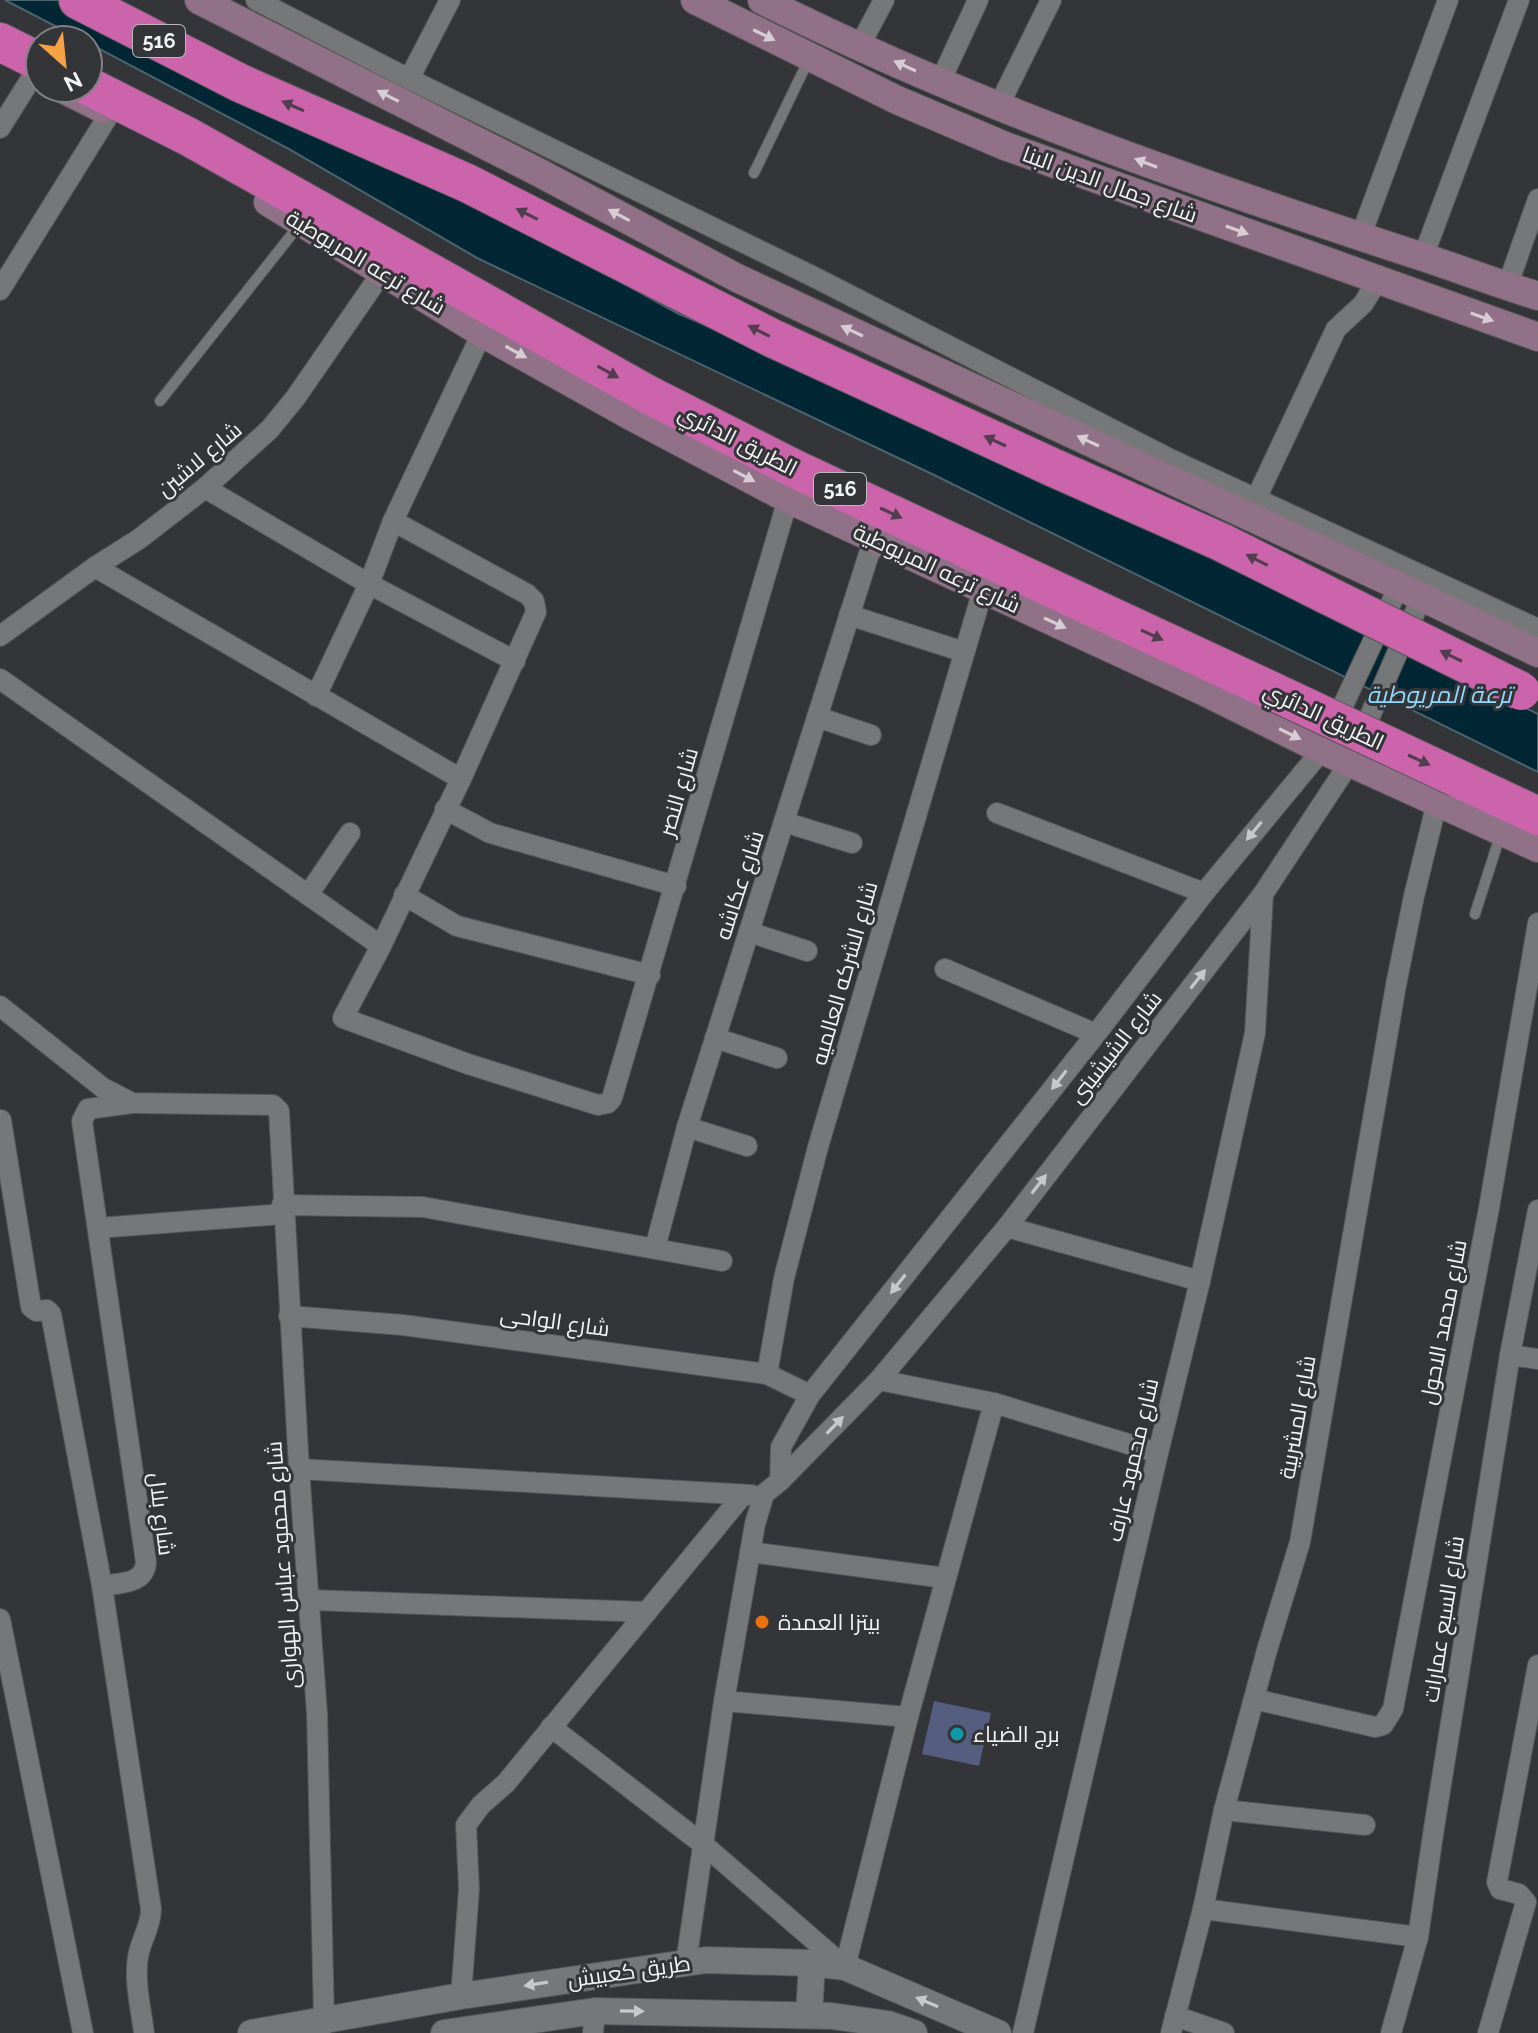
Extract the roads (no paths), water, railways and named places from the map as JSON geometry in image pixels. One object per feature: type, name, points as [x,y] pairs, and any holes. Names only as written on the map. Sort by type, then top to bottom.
[{"type":"highway","name":"516","points":[[78,0],[240,83],[467,183],[772,338],[1221,542],[1538,698]]},
{"type":"highway","points":[[0,42],[24,60]]},
{"type":"highway","name":"الطريق الدائري","points":[[104,102],[189,137],[535,332],[797,470],[1538,816]]},
{"type":"main road","points":[[199,0],[529,153],[737,278],[1408,597],[1538,653]]},
{"type":"main road","name":"شارع جمال الدين البنا","points":[[695,0],[897,100],[1005,146],[1538,336]]},
{"type":"main road","name":"شارع جمال الدين البنا","points":[[762,0],[940,82],[1154,166],[1538,296]]},
{"type":"main road","points":[[0,57],[24,66]]},
{"type":"main road","name":"شارع ترعه المريوطية","points":[[104,103],[482,333],[788,499],[1203,691],[1325,742],[1437,802],[1538,848]]},
{"type":"street","points":[[256,0],[409,79],[529,153],[814,277],[1255,501],[1538,629]]},
{"type":"street","points":[[409,79],[450,0]]},
{"type":"street","points":[[860,45],[884,0]]},
{"type":"street","points":[[940,82],[978,0]]},
{"type":"street","points":[[999,105],[1051,0]]},
{"type":"street","points":[[1360,238],[1448,0]]},
{"type":"street","points":[[1423,257],[1519,0]]},
{"type":"street","points":[[0,128],[24,92]]},
{"type":"street","points":[[0,290],[97,104]]},
{"type":"street","points":[[1507,287],[1538,199]]},
{"type":"street","name":"شارع لاشين","points":[[0,636],[139,539],[205,488],[270,429],[296,397],[383,271]]},
{"type":"street","points":[[1255,501],[1336,329],[1363,304],[1378,280]]},
{"type":"street","points":[[316,696],[369,584],[393,521],[482,333]]},
{"type":"street","points":[[205,488],[369,584],[515,661]]},
{"type":"street","name":"شارع النصر","points":[[381,946],[343,1018],[468,1064],[592,1104],[603,1105],[612,1098],[788,499]]},
{"type":"street","points":[[0,679],[381,946],[536,612],[534,601],[527,594],[393,521]]},
{"type":"street","name":"شارع عكاشه","points":[[655,1248],[687,1127],[874,538]]},
{"type":"street","points":[[95,567],[461,779]]},
{"type":"street","name":"شارع الشركه العالميه","points":[[767,1374],[784,1278],[818,1147],[983,590]]},
{"type":"street","name":"شارع الشيشينى","points":[[780,1481],[781,1447],[810,1395],[1204,893],[1296,781],[1325,742],[1408,597]]},
{"type":"street","name":"شارع الشيشينى","points":[[764,1494],[879,1380],[1007,1227],[1263,894],[1352,755],[1408,597]]},
{"type":"street","points":[[849,615],[964,652]]},
{"type":"street","points":[[817,717],[871,735]]},
{"type":"street","points":[[1296,781],[1326,798]]},
{"type":"street","name":"شارع المشربية","points":[[1173,2025],[1203,1909],[1224,1810],[1300,1542],[1396,985],[1437,802]]},
{"type":"street","points":[[445,809],[490,833],[676,886]]},
{"type":"street","points":[[997,813],[1204,893]]},
{"type":"street","points":[[784,822],[852,843]]},
{"type":"street","points":[[308,895],[350,833]]},
{"type":"street","name":"شارع محمود عارف","points":[[1023,2033],[1200,1281],[1255,1033],[1263,894]]},
{"type":"street","points":[[404,895],[457,926],[650,975]]},
{"type":"street","name":"شارع محمد الاحول","points":[[1254,1699],[1367,1726],[1383,1725],[1393,1709],[1489,1208],[1538,923]]},
{"type":"street","points":[[749,932],[807,951]]},
{"type":"street","points":[[945,969],[1096,1034]]},
{"type":"street","points":[[0,1006],[103,1088],[132,1103]]},
{"type":"street","points":[[715,1038],[777,1058]]},
{"type":"street","name":"شارع محمود عباس الهوارى","points":[[132,1103],[277,1107],[317,1713],[322,2027]]},
{"type":"street","name":"شارع بلال","points":[[102,1586],[138,1579],[146,1562],[82,1116],[93,1107],[132,1103]]},
{"type":"street","points":[[1,1120],[31,1307],[51,1314],[102,1586],[151,1909],[151,1920],[138,1956],[137,1970],[144,2033]]},
{"type":"street","points":[[687,1127],[747,1146]]},
{"type":"street","points":[[98,1228],[283,1210],[423,1207],[722,1261]]},
{"type":"street","name":"شارع السبع عمارات","points":[[1391,2033],[1418,1937],[1510,1355],[1538,1210]]},
{"type":"street","points":[[1007,1227],[1200,1281]]},
{"type":"street","name":"شارع الواحى","points":[[289,1316],[403,1325],[767,1374],[810,1395]]},
{"type":"street","points":[[1510,1355],[1538,1359]]},
{"type":"street","points":[[879,1380],[994,1403],[1158,1453]]},
{"type":"street","points":[[551,1727],[704,1845],[845,1967],[908,1717],[994,1403]]},
{"type":"street","points":[[299,1469],[742,1496],[764,1494],[750,1552],[724,1701],[686,1963]]},
{"type":"street","points":[[461,1996],[469,1889],[466,1825],[481,1805],[506,1783],[742,1496]]},
{"type":"street","points":[[750,1552],[945,1578]]},
{"type":"street","points":[[310,1600],[647,1612]]},
{"type":"street","points":[[0,1619],[83,2033]]},
{"type":"street","points":[[1488,2033],[1526,1902],[1519,1894],[1500,1889],[1497,1882],[1538,1665]]},
{"type":"street","points":[[724,1701],[908,1717]]},
{"type":"street","points":[[1224,1810],[1365,1825]]},
{"type":"street","points":[[1203,1909],[1418,1937]]},
{"type":"street","name":"طريق كعبيش","points":[[251,2033],[322,2027],[461,1996],[706,1960],[845,1967],[998,2033]]},
{"type":"street","points":[[808,2022],[812,1963]]},
{"type":"street","name":"طريق كعبيش","points":[[444,2033],[594,2022],[808,2022],[888,2024],[914,2033]]},
{"type":"street","points":[[1173,2025],[1224,2033]]},
{"type":"lane","points":[[754,173],[810,57]]},
{"type":"lane","points":[[160,401],[302,222]]},
{"type":"lane","points":[[1475,914],[1501,831]]},
{"type":"water","name":"ترعة المريوطية","points":[[5,0],[84,0],[288,98],[677,313],[1180,538],[1538,714],[1538,772],[932,474],[479,259],[287,148],[104,51],[104,24],[51,24]]},
{"type":"place","name":"بيتزا العمدة","points":[[762,1622]]},
{"type":"place","name":"برج الضياء","points":[[957,1734]]}]
